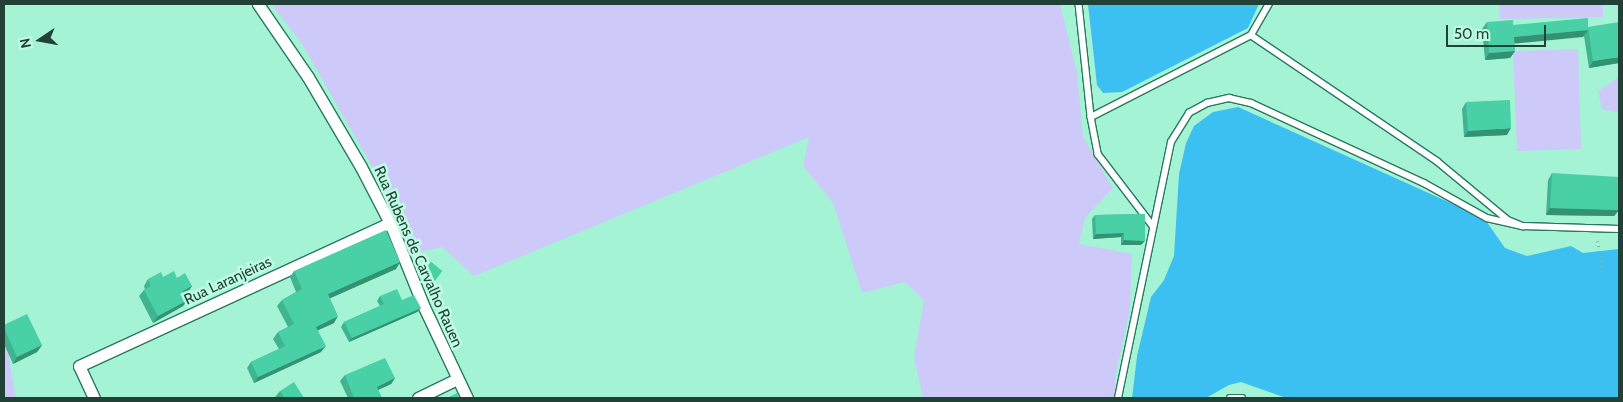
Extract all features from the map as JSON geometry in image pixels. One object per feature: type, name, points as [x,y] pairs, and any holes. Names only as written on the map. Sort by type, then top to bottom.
[{"type":"street","name":"Rua Rubens de Carvalho Rauen","points":[[258,4],[308,78],[390,223],[467,398]]},
{"type":"street","name":"Rua Laranjeiras","points":[[94,398],[79,366],[390,223]]},
{"type":"street","points":[[418,398],[458,379]]},
{"type":"lane","points":[[1079,4],[1091,117],[1098,154],[1153,226]]},
{"type":"lane","points":[[1091,117],[1251,35],[1269,4]]},
{"type":"lane","points":[[1251,35],[1437,161],[1508,220],[1523,226]]},
{"type":"lane","points":[[1118,398],[1170,142],[1189,113],[1207,103],[1229,98],[1251,103],[1424,183],[1487,218],[1523,226],[1619,229]]},
{"type":"lane","points":[[1230,398],[1242,398]]},
{"type":"path","points":[[1598,242],[1603,274]]},
{"type":"shaded area","points":[[271,4],[1060,4],[1077,73],[1083,137],[1113,188],[1085,218],[1079,244],[1132,254],[1130,309],[1115,378],[1115,398],[923,398],[914,357],[924,300],[905,282],[862,293],[833,203],[803,166],[809,137],[474,276],[442,247],[416,253],[374,170],[302,44]]},
{"type":"shaded area","points":[[1499,4],[1603,4],[1603,17],[1500,19]]},
{"type":"shaded area","points":[[1578,49],[1581,149],[1517,151],[1513,51]]},
{"type":"shaded area","points":[[1619,77],[1619,113],[1602,109],[1598,91]]},
{"type":"shaded area","points":[[4,324],[13,382],[16,398],[4,398]]},
{"type":"water","points":[[1088,4],[1259,4],[1248,28],[1122,92],[1103,93],[1097,85]]},
{"type":"water","points":[[1238,107],[1484,218],[1505,248],[1527,256],[1571,246],[1583,253],[1619,249],[1619,398],[1286,398],[1241,382],[1229,385],[1206,398],[1132,398],[1137,356],[1151,297],[1164,280],[1174,256],[1179,174],[1186,143],[1194,126],[1213,112]]},
{"type":"building","points":[[1588,18],[1588,30],[1514,37],[1515,51],[1489,53],[1487,22],[1513,20],[1513,25]]},
{"type":"building","points":[[1619,22],[1619,57],[1593,61],[1588,27]]},
{"type":"building","points":[[1510,100],[1511,128],[1468,131],[1466,102]]},
{"type":"building","points":[[1552,173],[1619,177],[1619,210],[1550,208]]},
{"type":"building","points":[[1145,214],[1145,241],[1124,240],[1124,233],[1096,234],[1095,215]]},
{"type":"building","points":[[386,230],[400,262],[328,294],[338,316],[316,327],[326,346],[258,377],[251,362],[285,346],[278,332],[294,324],[282,300],[302,289],[294,271]]},
{"type":"building","points":[[431,262],[442,271],[435,280],[424,271]]},
{"type":"building","points":[[174,271],[177,278],[185,273],[192,286],[183,291],[188,300],[158,316],[144,290],[151,286],[148,279],[161,272],[163,277]]},
{"type":"building","points":[[397,289],[402,300],[414,295],[421,308],[352,338],[344,322],[384,304],[380,296]]},
{"type":"building","points":[[27,314],[42,345],[17,357],[4,325]]},
{"type":"building","points":[[385,358],[395,378],[377,387],[382,398],[354,398],[345,375]]},
{"type":"building","points":[[294,382],[304,398],[281,398],[284,397],[280,391]]},
{"type":"building","points":[[457,393],[459,398],[447,398]]}]
